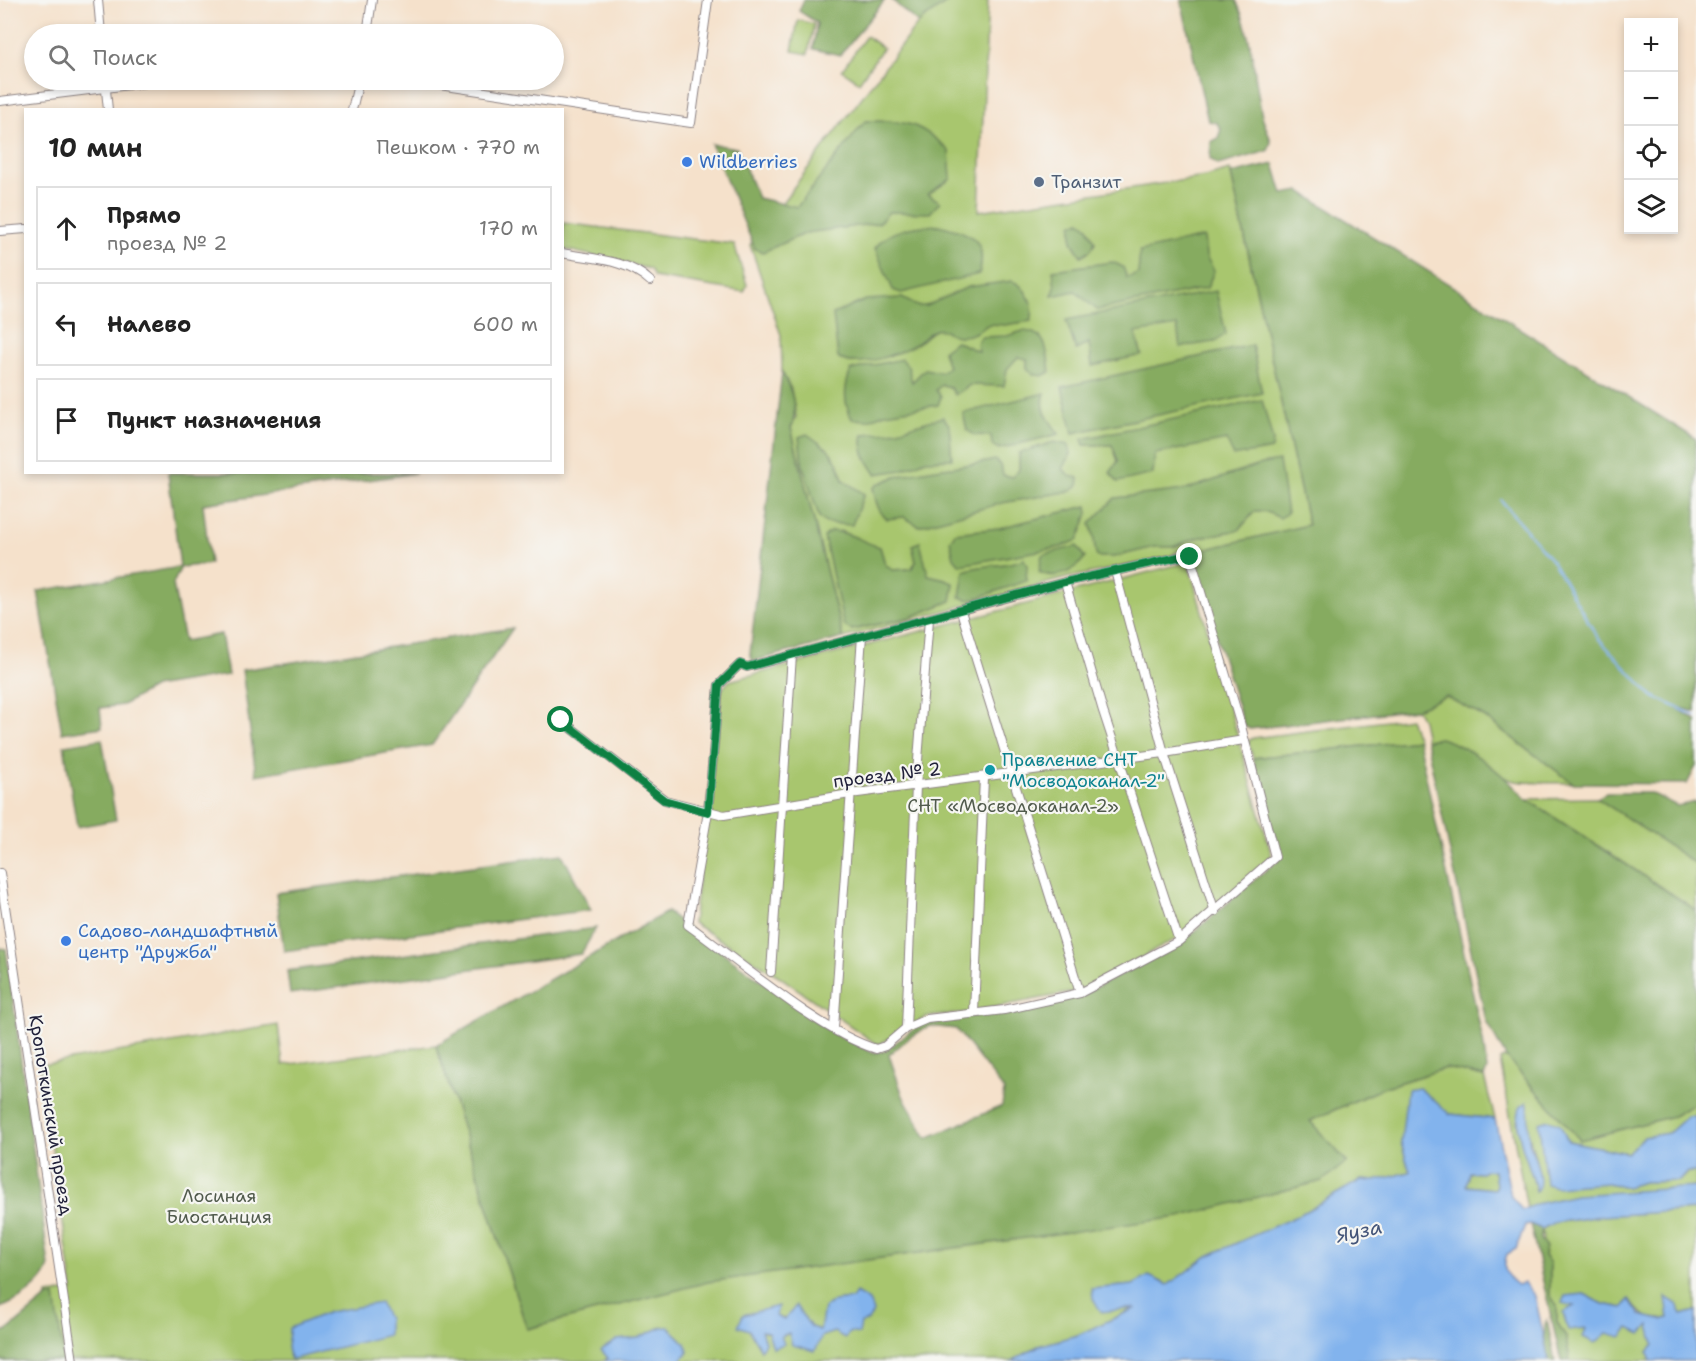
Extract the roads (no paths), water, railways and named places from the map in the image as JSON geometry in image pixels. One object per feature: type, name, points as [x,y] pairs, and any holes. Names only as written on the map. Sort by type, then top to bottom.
[{"type":"street","points":[[98,0],[100,24]]},
{"type":"street","points":[[368,24],[372,0]]},
{"type":"street","points":[[472,90],[691,123],[708,0]]},
{"type":"street","points":[[0,101],[90,90]]},
{"type":"street","points":[[106,90],[108,108]]},
{"type":"street","points":[[352,108],[357,90]]},
{"type":"street","points":[[0,231],[24,229]]},
{"type":"street","points":[[564,253],[626,265],[640,272],[650,281]]},
{"type":"street","points":[[1183,556],[1190,557],[1244,740],[1275,857],[1215,912],[1179,941],[1080,993],[1004,1010],[927,1019],[906,1028],[885,1046],[876,1049],[834,1028],[688,925],[708,812],[719,685],[740,664],[747,667],[1065,582],[1183,556]]},
{"type":"street","points":[[1115,571],[1164,753],[1215,912]]},
{"type":"street","points":[[1065,582],[1178,938]]},
{"type":"street","points":[[962,611],[1080,993]]},
{"type":"street","points":[[906,1028],[916,786],[929,619]]},
{"type":"street","points":[[834,1028],[862,636]]},
{"type":"street","points":[[771,972],[792,655]]},
{"type":"street","name":"проезд № 2","points":[[561,720],[664,800],[724,815],[850,794],[984,778],[1011,772],[1164,753],[1244,740]]},
{"type":"street","points":[[974,1012],[984,778]]},
{"type":"street","name":"Кропоткинский проезд","points":[[0,873],[73,1361]]},
{"type":"water","name":"Яуза","points":[[1419,1088],[1450,1114],[1495,1119],[1511,1196],[1522,1210],[1536,1204],[1576,1195],[1696,1187],[1696,1210],[1601,1216],[1553,1223],[1542,1229],[1530,1224],[1525,1225],[1516,1249],[1507,1254],[1505,1268],[1510,1278],[1518,1285],[1524,1283],[1535,1296],[1549,1361],[1012,1361],[1038,1346],[1078,1335],[1136,1308],[1101,1312],[1093,1298],[1092,1289],[1133,1285],[1149,1276],[1168,1285],[1208,1256],[1299,1215],[1361,1180],[1375,1181],[1410,1172],[1401,1143],[1407,1090]],"holes":[[[1494,1171],[1496,1185],[1494,1189],[1466,1186],[1469,1172]]]},
{"type":"water","points":[[1527,1102],[1529,1140],[1540,1176],[1539,1187],[1536,1191],[1518,1129],[1520,1107]]},
{"type":"water","points":[[1688,1116],[1696,1116],[1696,1172],[1687,1172],[1679,1181],[1643,1182],[1627,1187],[1608,1183],[1556,1187],[1546,1184],[1539,1123],[1549,1120],[1560,1124],[1568,1141],[1627,1153],[1644,1137],[1669,1133]]},
{"type":"water","points":[[856,1293],[869,1301],[873,1312],[868,1321],[861,1323],[859,1334],[850,1332],[845,1338],[834,1332],[822,1336],[815,1351],[792,1345],[789,1333],[781,1336],[784,1344],[773,1348],[768,1332],[761,1331],[765,1342],[761,1350],[749,1330],[738,1326],[743,1315],[778,1306],[776,1316],[784,1320],[796,1306],[811,1327],[820,1330],[824,1308],[834,1301],[852,1299]]},
{"type":"water","points":[[1584,1294],[1603,1304],[1623,1308],[1629,1299],[1640,1315],[1661,1320],[1669,1318],[1666,1297],[1677,1304],[1682,1315],[1696,1311],[1696,1361],[1651,1361],[1648,1352],[1654,1345],[1649,1325],[1641,1334],[1629,1328],[1621,1337],[1607,1333],[1595,1343],[1583,1337],[1586,1328],[1568,1330],[1563,1312],[1574,1306],[1562,1303],[1565,1296]]},
{"type":"water","points":[[380,1303],[388,1319],[388,1335],[291,1359],[287,1347],[289,1328],[329,1312]]},
{"type":"water","points":[[662,1327],[669,1327],[686,1344],[688,1352],[680,1361],[605,1361],[608,1358],[601,1350],[617,1340],[638,1338]]},
{"type":"waterway","points":[[1501,500],[1553,562],[1598,638],[1652,696],[1696,716]]},
{"type":"place","name":"Wildberries","points":[[687,162]]},
{"type":"place","name":"Транзит","points":[[1039,182]]},
{"type":"place","name":"Правление СНТ \"Мосводоканал-2\"","points":[[990,770]]},
{"type":"place","name":"Садово-ландшафтный центр \"Дружба\"","points":[[66,941]]},
{"type":"park label","name":"СНТ «Мосводоканал-2»","points":[[1013,806]]},
{"type":"park label","name":"Лосиная Биостанция","points":[[219,1206]]}]
